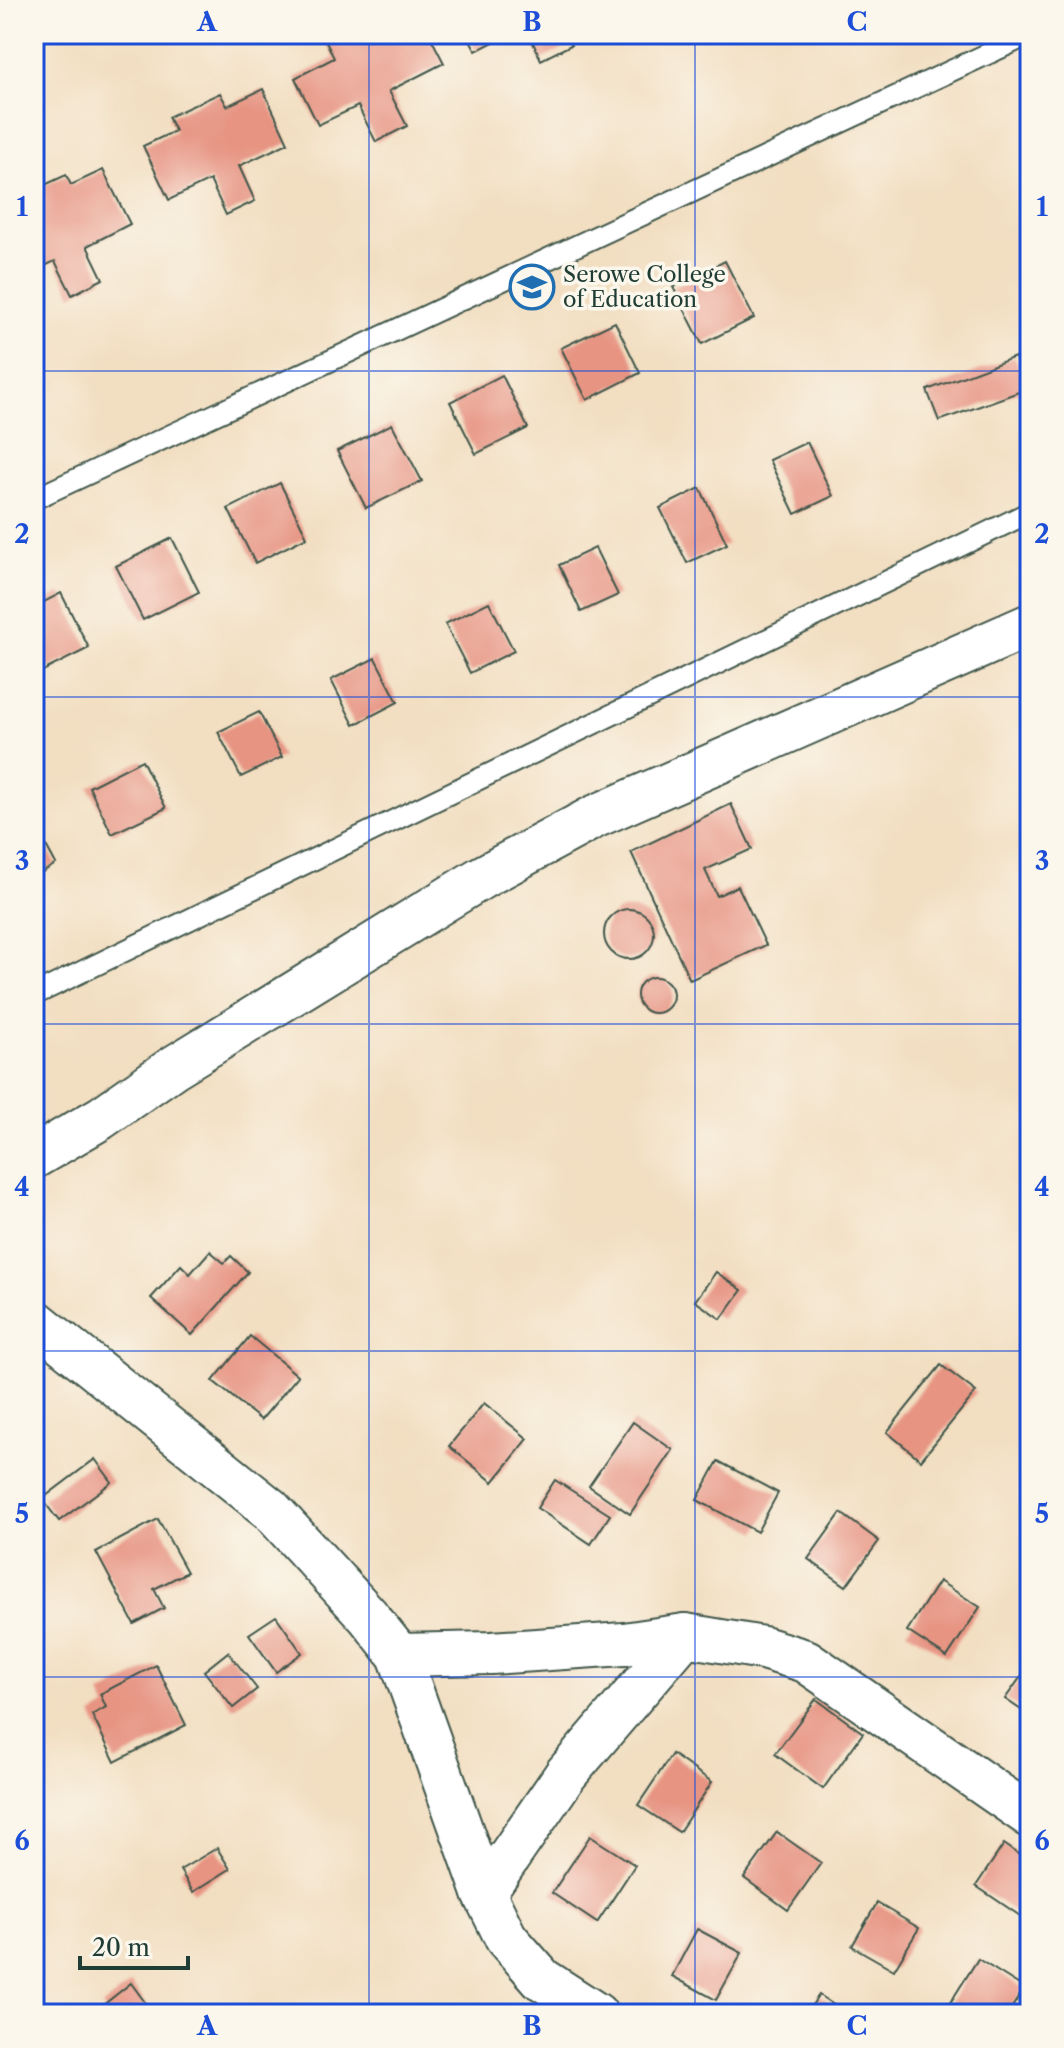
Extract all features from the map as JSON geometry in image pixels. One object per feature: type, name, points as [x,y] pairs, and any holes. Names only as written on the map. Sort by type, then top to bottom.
[{"type":"street","points":[[34,1157],[481,878],[594,817],[1030,625]]},
{"type":"street","points":[[35,1323],[270,1509],[368,1616],[399,1655],[484,1893],[506,1938],[542,1979],[596,2014]]},
{"type":"street","points":[[399,1655],[491,1653],[624,1644],[685,1635],[763,1648],[806,1661],[1030,1816]]},
{"type":"street","points":[[484,1893],[566,1774],[685,1635]]},
{"type":"lane","points":[[34,499],[1030,34]]},
{"type":"lane","points":[[40,992],[1030,512]]},
{"type":"building","points":[[337,34],[429,34],[444,63],[389,91],[407,126],[376,142],[358,106],[318,125],[295,78],[334,58],[325,40]]},
{"type":"building","points":[[467,34],[509,34],[476,51]]},
{"type":"building","points":[[529,34],[566,34],[571,45],[541,60]]},
{"type":"building","points":[[263,89],[288,143],[239,166],[255,201],[226,215],[210,180],[169,200],[143,146],[175,131],[168,117],[220,93],[227,106]]},
{"type":"building","points":[[103,170],[130,224],[87,246],[103,279],[72,295],[55,261],[34,271],[34,190],[66,175],[71,185]]},
{"type":"building","points":[[725,261],[754,318],[702,344],[673,287]]},
{"type":"building","points":[[615,322],[640,373],[587,400],[561,348]]},
{"type":"building","points":[[1015,357],[1027,389],[939,421],[927,390]]},
{"type":"building","points":[[502,375],[528,428],[476,454],[450,402]]},
{"type":"building","points":[[392,424],[422,481],[366,508],[337,451]]},
{"type":"building","points":[[807,442],[833,496],[795,514],[769,460]]},
{"type":"building","points":[[280,483],[307,537],[255,563],[228,509]]},
{"type":"building","points":[[700,488],[727,544],[687,563],[660,508]]},
{"type":"building","points":[[172,538],[199,592],[143,620],[116,566]]},
{"type":"building","points":[[595,548],[618,595],[581,612],[559,565]]},
{"type":"building","points":[[61,593],[89,648],[35,675],[34,607]]},
{"type":"building","points":[[489,602],[514,651],[470,673],[445,624]]},
{"type":"building","points":[[375,658],[398,702],[354,725],[331,680]]},
{"type":"building","points":[[259,712],[282,757],[241,777],[218,732]]},
{"type":"building","points":[[142,760],[166,808],[112,834],[89,787]]},
{"type":"building","points":[[731,804],[752,849],[705,870],[717,896],[738,886],[766,945],[690,980],[631,852]]},
{"type":"building","points":[[34,823],[56,864],[34,877]]},
{"type":"building","points":[[629,909],[647,916],[654,934],[647,952],[629,959],[611,952],[604,934],[611,916]]},
{"type":"building","points":[[655,977],[668,982],[673,995],[668,1008],[655,1013],[642,1008],[637,995],[642,982]]},
{"type":"building","points":[[210,1251],[224,1263],[231,1256],[248,1272],[192,1335],[151,1298],[181,1265],[190,1274]]},
{"type":"building","points":[[716,1272],[742,1290],[721,1319],[695,1301]]},
{"type":"building","points":[[250,1336],[298,1376],[261,1420],[213,1381]]},
{"type":"building","points":[[941,1365],[976,1392],[921,1460],[887,1432]]},
{"type":"building","points":[[484,1403],[528,1439],[493,1482],[449,1446]]},
{"type":"building","points":[[633,1422],[673,1450],[630,1514],[589,1486]]},
{"type":"building","points":[[95,1459],[112,1482],[59,1521],[42,1499]]},
{"type":"building","points":[[718,1461],[778,1493],[757,1532],[697,1500]]},
{"type":"building","points":[[555,1480],[610,1515],[591,1544],[537,1508]]},
{"type":"building","points":[[841,1513],[879,1541],[846,1586],[808,1559]]},
{"type":"building","points":[[158,1519],[187,1572],[154,1589],[164,1608],[134,1624],[96,1552]]},
{"type":"building","points":[[939,1581],[980,1607],[947,1657],[907,1631]]},
{"type":"building","points":[[276,1616],[302,1653],[276,1672],[249,1634]]},
{"type":"building","points":[[228,1652],[257,1689],[233,1708],[204,1671]]},
{"type":"building","points":[[1030,1664],[1030,1716],[1005,1699]]},
{"type":"building","points":[[156,1665],[186,1725],[115,1762],[92,1715],[106,1707],[100,1694]]},
{"type":"building","points":[[816,1699],[863,1733],[823,1789],[775,1754]]},
{"type":"building","points":[[672,1754],[712,1782],[679,1832],[638,1805]]},
{"type":"building","points":[[777,1832],[821,1863],[788,1910],[744,1878]]},
{"type":"building","points":[[590,1836],[635,1865],[597,1923],[552,1893]]},
{"type":"building","points":[[1004,1844],[1026,1859],[1030,1853],[1029,1922],[976,1886]]},
{"type":"building","points":[[217,1848],[230,1869],[193,1892],[180,1870]]},
{"type":"building","points":[[877,1903],[919,1928],[894,1970],[852,1946]]},
{"type":"building","points":[[697,1929],[742,1953],[716,2000],[672,1976]]},
{"type":"building","points":[[978,1959],[1024,1988],[1008,2014],[943,2014]]},
{"type":"building","points":[[131,1983],[147,2005],[135,2014],[108,2014],[102,2006]]},
{"type":"building","points":[[819,1995],[847,2014],[806,2014]]},
{"type":"place","name":"Serowe College of Education","points":[[532,287]]}]
